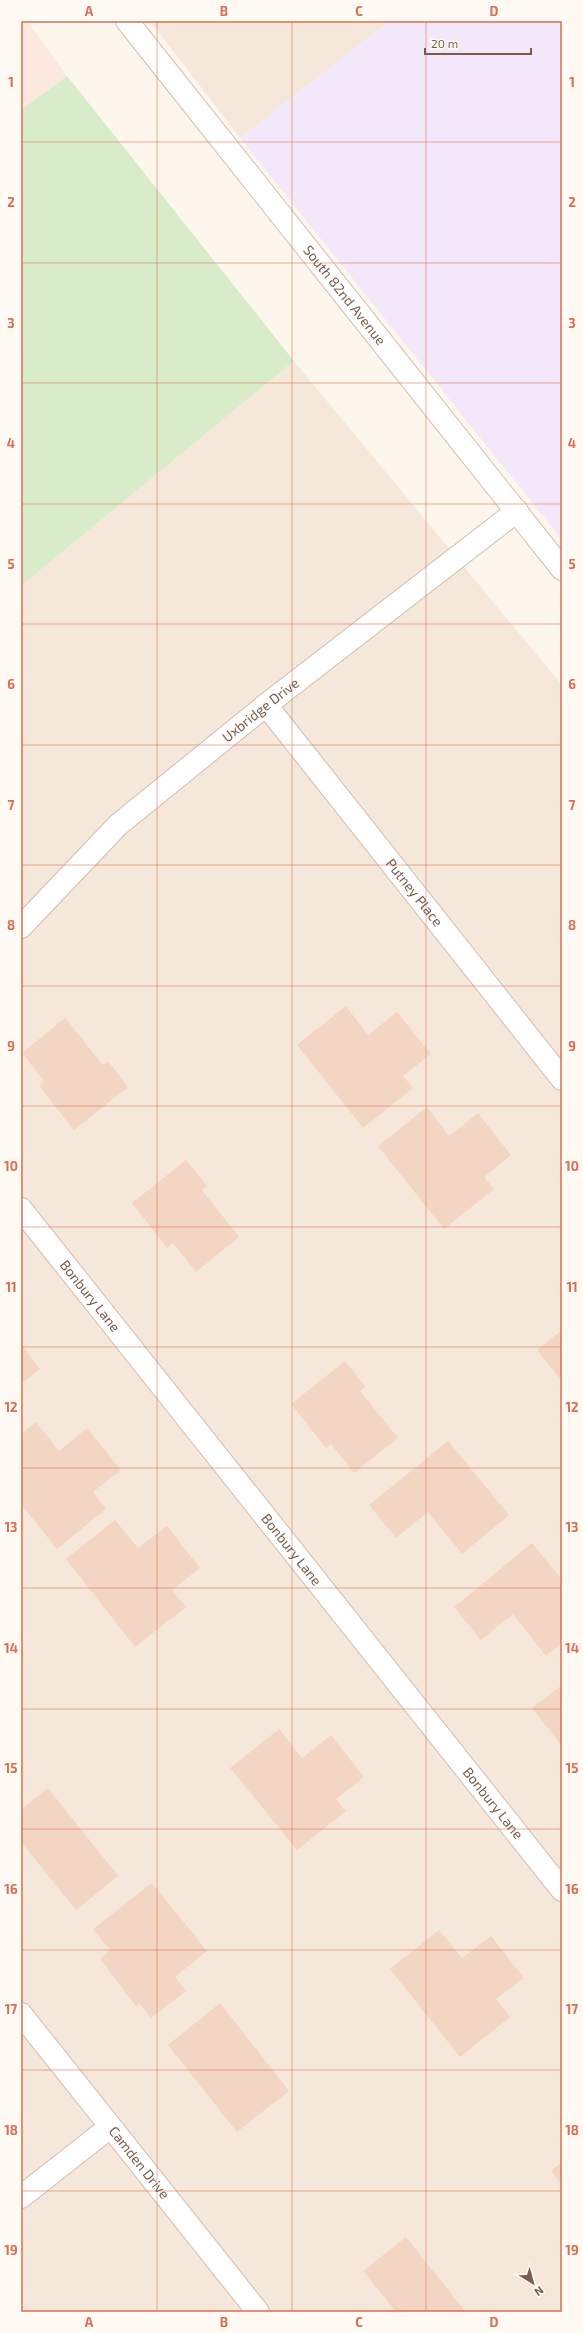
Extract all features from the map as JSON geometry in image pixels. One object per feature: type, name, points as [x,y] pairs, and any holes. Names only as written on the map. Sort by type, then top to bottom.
[{"type":"street","name":"South 82nd Avenue","points":[[127,21],[562,569]]},
{"type":"street","name":"Uxbridge Drive","points":[[21,927],[118,825],[266,705],[517,511]]},
{"type":"street","name":"Putney Place","points":[[266,705],[562,1079]]},
{"type":"street","name":"Bonbury Lane","points":[[21,1209],[562,1890]]},
{"type":"street","name":"Camden Drive","points":[[21,2014],[258,2312]]},
{"type":"street","points":[[21,2197],[110,2127]]},
{"type":"shaded area","points":[[21,21],[27,21],[67,76],[21,110]]},
{"type":"shaded area","points":[[150,21],[390,21],[240,138]]},
{"type":"shaded area","points":[[390,21],[562,21],[562,540],[240,138]]},
{"type":"shaded area","points":[[294,361],[562,685],[562,2312],[21,2312],[21,586]]},
{"type":"green space","points":[[67,76],[294,361],[21,586],[21,110]]},
{"type":"building","points":[[346,1006],[368,1035],[397,1012],[431,1054],[403,1076],[413,1088],[363,1128],[297,1045]]},
{"type":"building","points":[[65,1018],[103,1065],[108,1061],[128,1087],[74,1130],[39,1086],[44,1081],[22,1053]]},
{"type":"building","points":[[427,1107],[449,1136],[478,1113],[511,1155],[484,1177],[494,1189],[444,1229],[378,1146]]},
{"type":"building","points":[[186,1160],[207,1186],[202,1190],[239,1237],[196,1272],[173,1243],[167,1248],[132,1203]]},
{"type":"building","points":[[562,1330],[562,1381],[537,1350]]},
{"type":"building","points":[[21,1344],[40,1369],[21,1384]]},
{"type":"building","points":[[345,1361],[366,1387],[360,1391],[398,1438],[354,1473],[331,1444],[326,1448],[291,1404]]},
{"type":"building","points":[[36,1422],[59,1451],[87,1428],[121,1470],[93,1492],[106,1509],[57,1549],[21,1504],[21,1434]]},
{"type":"building","points":[[448,1441],[509,1515],[462,1554],[428,1512],[396,1538],[369,1505]]},
{"type":"building","points":[[115,1520],[138,1548],[167,1526],[200,1568],[172,1590],[186,1607],[135,1647],[66,1559]]},
{"type":"building","points":[[532,1543],[562,1579],[562,1643],[546,1656],[513,1614],[481,1640],[454,1607]]},
{"type":"building","points":[[562,1685],[562,1746],[532,1708]]},
{"type":"building","points":[[279,1729],[302,1758],[331,1735],[364,1777],[336,1799],[346,1811],[297,1850],[230,1768]]},
{"type":"building","points":[[48,1788],[118,1876],[76,1910],[21,1842],[21,1810]]},
{"type":"building","points":[[152,1883],[207,1951],[175,1977],[186,1991],[151,2018],[139,2003],[136,2006],[100,1959],[110,1950],[93,1929]]},
{"type":"building","points":[[439,1930],[462,1958],[491,1936],[524,1978],[496,1999],[510,2017],[460,2057],[390,1969]]},
{"type":"building","points":[[220,2003],[289,2091],[237,2132],[168,2045]]},
{"type":"building","points":[[562,2162],[562,2185],[551,2171]]},
{"type":"building","points":[[406,2237],[466,2312],[396,2312],[363,2271]]}]
